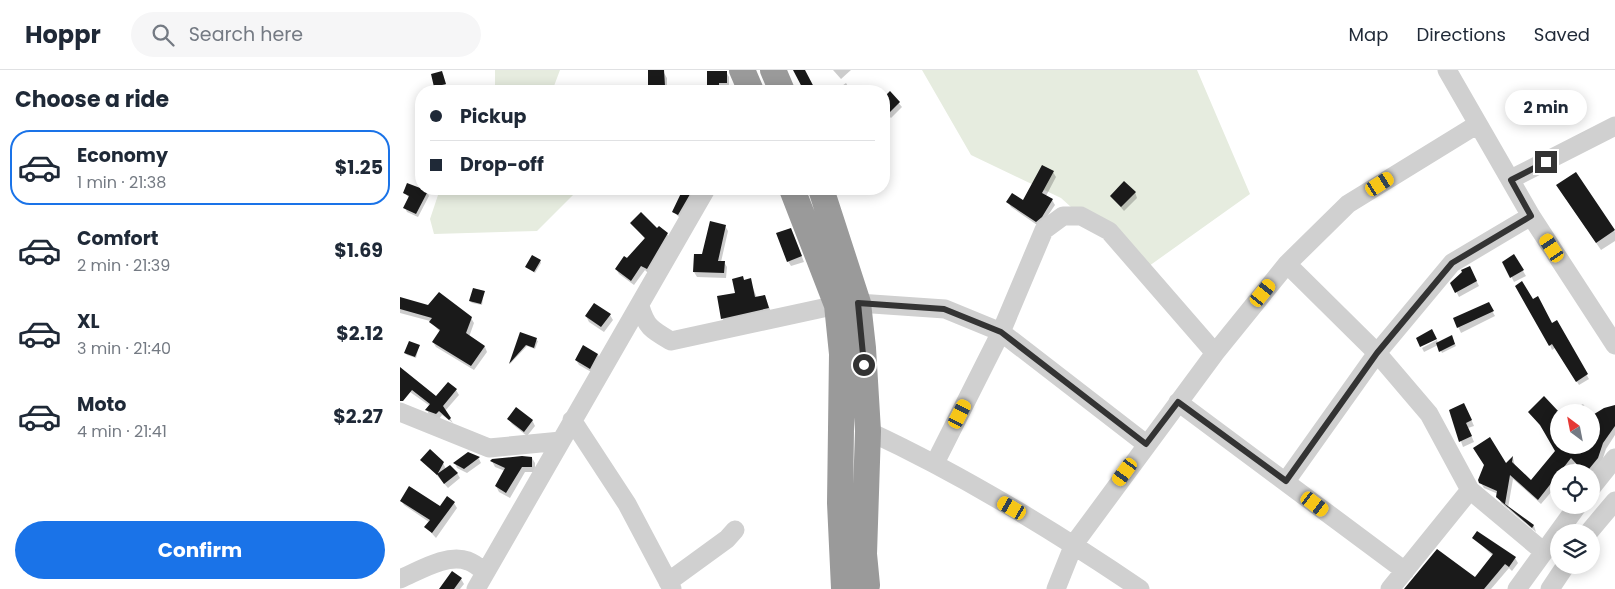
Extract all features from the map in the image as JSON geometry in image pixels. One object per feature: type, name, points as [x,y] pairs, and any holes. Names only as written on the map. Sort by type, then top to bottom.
[{"type":"highway","points":[[742,70],[748,85]]},
{"type":"highway","points":[[773,70],[779,85]]},
{"type":"highway","points":[[797,195],[821,226]]},
{"type":"highway","points":[[820,195],[821,226],[863,348],[868,431],[864,554],[856,588]]},
{"type":"highway","points":[[847,304],[842,354],[840,503],[856,588]]},
{"type":"street","points":[[1448,70],[1531,216],[1615,345]]},
{"type":"street","points":[[1056,589],[1074,544],[1215,353],[1287,264],[1348,204],[1478,124]]},
{"type":"street","points":[[1511,180],[1615,126]]},
{"type":"street","points":[[476,589],[703,195]]},
{"type":"street","points":[[935,463],[1001,332],[1044,230],[1063,216],[1081,216],[1109,231],[1215,353]]},
{"type":"street","points":[[1286,481],[1377,353],[1452,263],[1531,216]]},
{"type":"street","points":[[1287,264],[1377,353],[1429,414],[1470,490],[1544,552]]},
{"type":"street","points":[[640,306],[644,321],[653,331],[672,341],[847,304],[944,309],[1001,332],[1146,444]]},
{"type":"street","points":[[1178,402],[1405,571]]},
{"type":"street","points":[[400,412],[489,448],[561,441]]},
{"type":"street","points":[[572,420],[627,504],[670,585],[727,539],[735,530]]},
{"type":"street","points":[[868,431],[935,463],[1074,544],[1140,589]]},
{"type":"street","points":[[1600,477],[1615,458]]},
{"type":"street","points":[[1390,589],[1470,490]]},
{"type":"street","points":[[1596,524],[1615,501]]},
{"type":"street","points":[[1517,589],[1571,514]]},
{"type":"street","points":[[400,579],[430,565],[453,559],[468,561],[485,572]]},
{"type":"street","points":[[1550,589],[1560,574]]},
{"type":"shaded area","points":[[495,70],[560,70],[554,85],[495,85]]},
{"type":"shaded area","points":[[922,70],[1197,70],[1250,194],[1142,271],[1061,198],[971,155]]},
{"type":"shaded area","points":[[438,195],[573,195],[537,231],[434,234],[430,219]]},
{"type":"building","points":[[648,70],[664,70],[665,85],[648,85]]},
{"type":"building","points":[[793,70],[805,70],[813,85],[801,85]]},
{"type":"building","points":[[442,71],[446,84],[434,85],[431,74]]},
{"type":"building","points":[[707,71],[727,71],[727,83],[707,85]]},
{"type":"building","points":[[890,91],[900,102],[890,112]]},
{"type":"building","points":[[1042,165],[1054,171],[1042,193],[1053,199],[1042,217],[1036,222],[1006,202],[1012,193],[1023,200]]},
{"type":"building","points":[[1576,172],[1615,230],[1596,243],[1556,185]]},
{"type":"building","points":[[1124,181],[1136,192],[1121,207],[1110,196]]},
{"type":"building","points":[[407,183],[415,186],[415,195],[426,195],[416,214],[403,208],[409,196],[403,193]]},
{"type":"building","points":[[680,195],[690,195],[678,215],[672,212]]},
{"type":"building","points":[[641,212],[657,228],[659,226],[668,233],[647,269],[641,266],[631,281],[615,269],[624,256],[627,258],[645,238],[630,223]]},
{"type":"building","points":[[710,221],[726,225],[718,261],[725,261],[724,273],[693,272],[694,254],[702,254]]},
{"type":"building","points":[[791,228],[802,256],[787,262],[776,233]]},
{"type":"building","points":[[1514,254],[1524,270],[1510,278],[1502,262]]},
{"type":"building","points":[[532,255],[541,260],[534,272],[525,267]]},
{"type":"building","points":[[1470,266],[1477,281],[1455,293],[1450,283],[1462,272],[1461,270]]},
{"type":"building","points":[[743,276],[744,280],[751,278],[755,297],[765,295],[769,308],[721,319],[717,296],[735,293],[732,279]]},
{"type":"building","points":[[1522,281],[1533,299],[1538,296],[1552,323],[1557,320],[1588,374],[1576,382],[1552,344],[1549,346],[1515,286]]},
{"type":"building","points":[[473,288],[485,291],[481,304],[469,301]]},
{"type":"building","points":[[439,292],[472,317],[466,333],[485,346],[471,366],[432,342],[440,330],[429,322],[432,318],[400,309],[400,297],[428,305]]},
{"type":"building","points":[[1489,302],[1494,311],[1457,328],[1453,318]]},
{"type":"building","points":[[594,303],[611,314],[601,327],[585,316]]},
{"type":"building","points":[[1432,329],[1437,339],[1420,347],[1416,338]]},
{"type":"building","points":[[520,332],[537,338],[534,348],[526,345],[509,364]]},
{"type":"building","points":[[1452,335],[1455,344],[1439,352],[1436,343]]},
{"type":"building","points":[[409,341],[420,345],[415,357],[404,353]]},
{"type":"building","points":[[583,345],[598,354],[590,369],[575,360]]},
{"type":"building","points":[[400,367],[436,396],[448,382],[457,389],[443,406],[451,418],[449,420],[439,411],[436,414],[425,410],[430,404],[412,390],[403,401],[400,401]]},
{"type":"building","points":[[1544,396],[1552,404],[1550,442],[1540,425],[1528,412]]},
{"type":"building","points":[[1464,403],[1472,420],[1466,423],[1472,436],[1459,442],[1449,410]]},
{"type":"building","points":[[1615,405],[1615,426],[1603,443],[1600,452],[1600,410]]},
{"type":"building","points":[[516,407],[533,420],[524,432],[507,419]]},
{"type":"building","points":[[1490,437],[1506,463],[1513,456],[1512,462],[1531,480],[1553,454],[1599,454],[1593,464],[1577,464],[1571,458],[1566,464],[1550,464],[1550,485],[1538,500],[1510,475],[1505,504],[1534,525],[1532,528],[1496,497],[1497,491],[1479,483],[1478,480],[1484,465],[1473,448]]},
{"type":"building","points":[[430,449],[444,462],[437,475],[420,460]]},
{"type":"building","points":[[468,452],[480,457],[464,469],[453,463]]},
{"type":"building","points":[[532,457],[532,467],[522,467],[506,493],[495,486],[505,468],[490,461],[492,459]]},
{"type":"building","points":[[450,465],[458,473],[444,484],[437,474]]},
{"type":"building","points":[[409,486],[440,506],[447,496],[455,502],[432,533],[424,527],[430,520],[400,501]]},
{"type":"building","points":[[1477,531],[1516,557],[1509,567],[1505,564],[1484,589],[1404,589],[1437,549],[1475,577],[1493,554],[1472,538]]},
{"type":"building","points":[[452,571],[462,578],[454,589],[439,589]]},
{"type":"route","points":[[864,365],[858,303],[944,309],[1001,332],[1146,444],[1178,402],[1286,481],[1377,353],[1452,263],[1531,216],[1511,180],[1546,162]]}]
